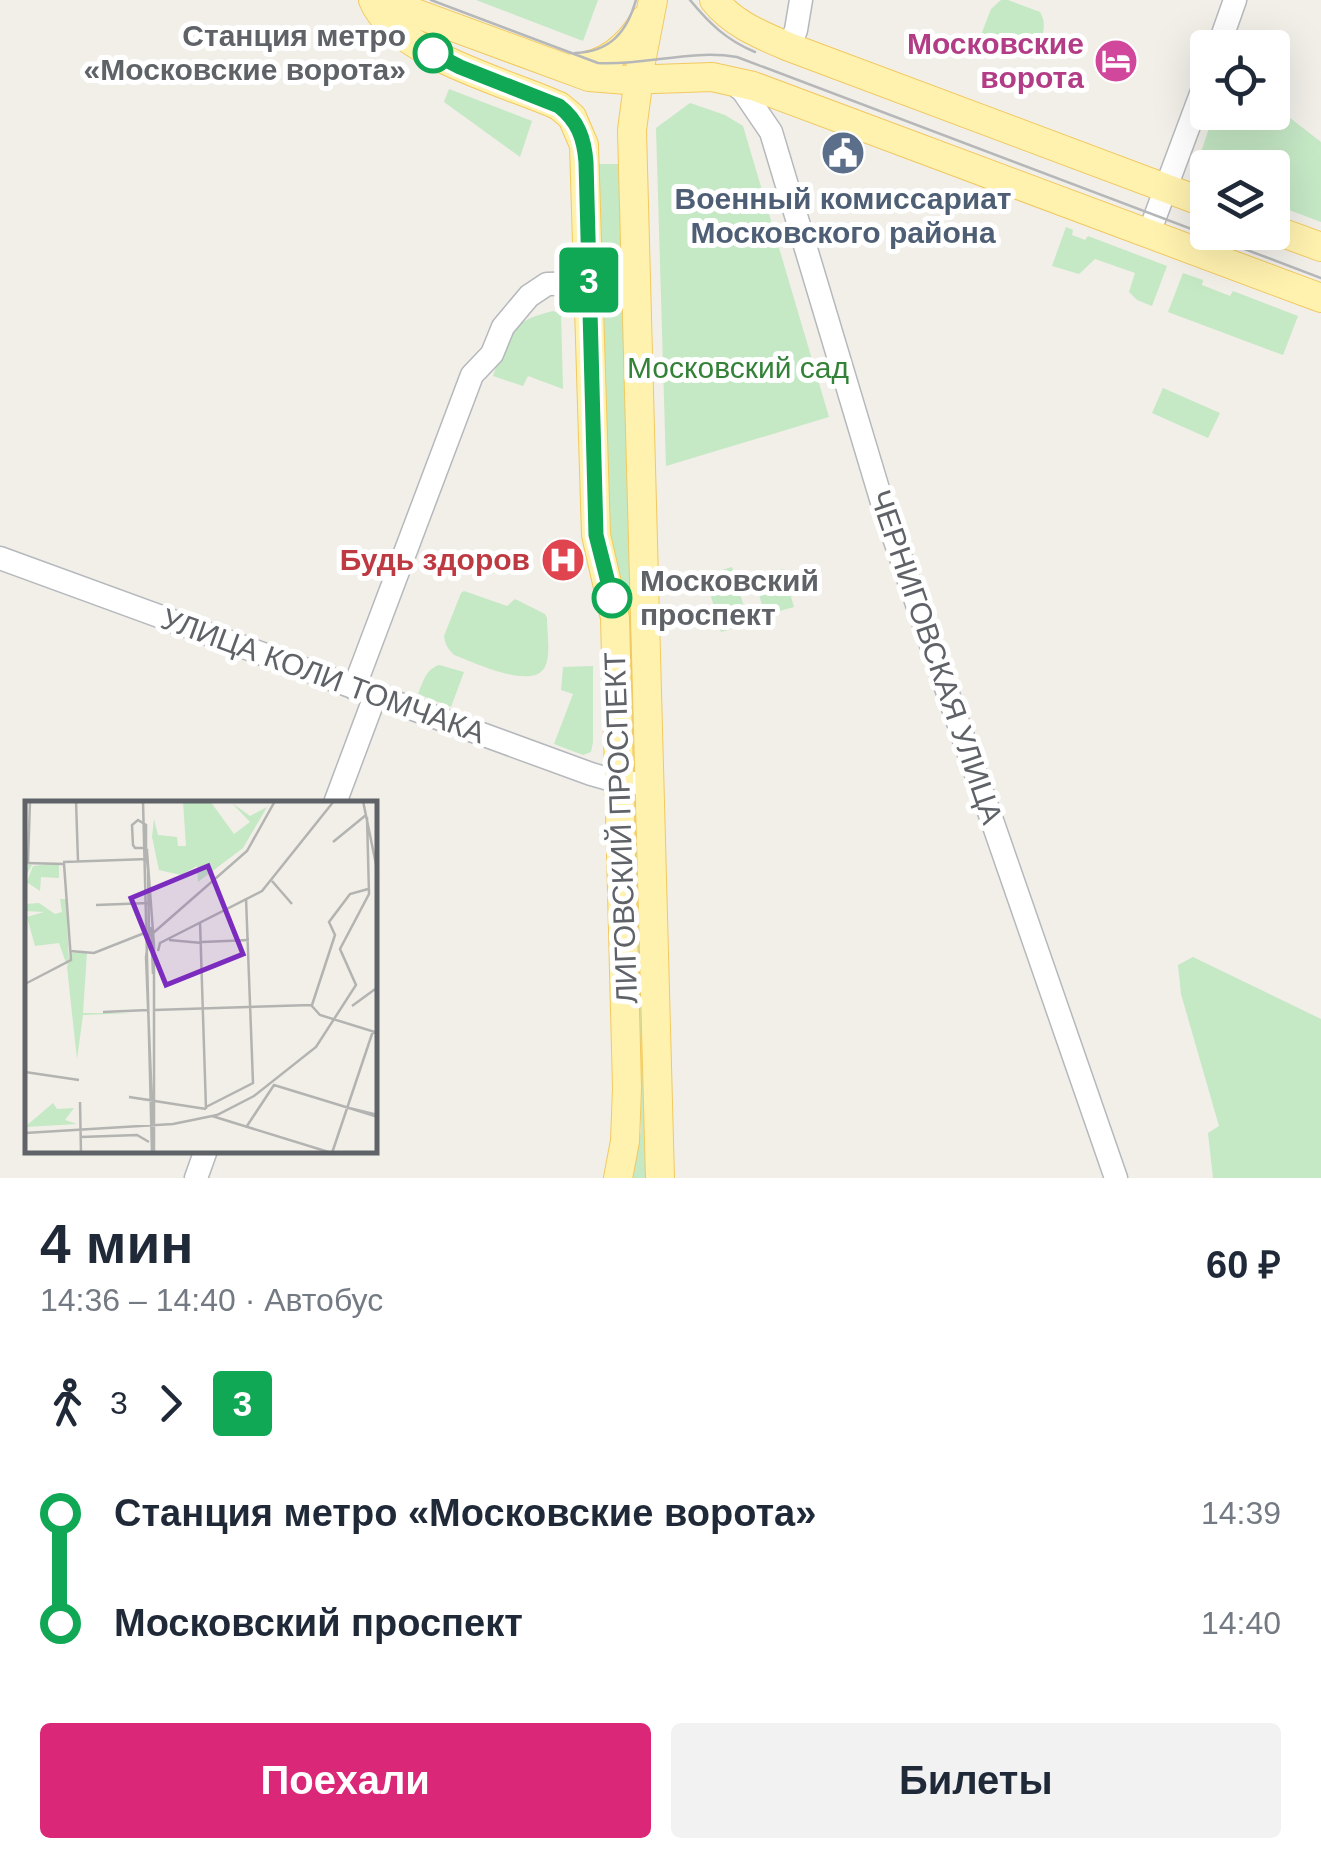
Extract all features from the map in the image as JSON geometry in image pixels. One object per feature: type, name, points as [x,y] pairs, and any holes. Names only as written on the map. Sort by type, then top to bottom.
[{"type":"main road","name":"ЛИГОВСКИЙ ПРОСПЕКТ","points":[[373,0],[394,28],[433,53],[559,106],[572,117],[584,145],[596,535],[615,618],[627,1088],[625,1140],[618,1178]]},
{"type":"main road","points":[[391,0],[415,13],[580,74],[602,79],[728,79],[794,100],[1321,298]]},
{"type":"main road","points":[[714,0],[736,22],[789,47],[1190,197]]},
{"type":"main road","name":"ЛИГОВСКИЙ ПРОСПЕКТ","points":[[652,2],[632,136],[660,1178]]},
{"type":"main road","points":[[552,64],[588,66],[616,54],[638,30],[652,2]]},
{"type":"main road","points":[[1290,235],[1321,247]]},
{"type":"street","points":[[789,47],[802,0]]},
{"type":"street","points":[[1224,30],[1235,0]]},
{"type":"street","name":"ЧЕРНИГОВСКАЯ УЛИЦА","points":[[728,79],[750,100],[771,132],[884,509],[1116,1178]]},
{"type":"street","points":[[771,132],[779,114],[794,100]]},
{"type":"street","points":[[1149,233],[1190,123]]},
{"type":"street","points":[[336,801],[364,692],[472,375],[492,354],[503,327],[529,296],[546,284],[589,283]]},
{"type":"street","name":"УЛИЦА КОЛИ ТОМЧАКА","points":[[0,558],[590,774],[619,782],[649,784]]},
{"type":"street","points":[[196,1178],[205,1153]]},
{"type":"green space","points":[[476,0],[598,0],[583,41]]},
{"type":"green space","points":[[1001,0],[1040,12],[1044,28],[1035,54],[981,35],[991,9]]},
{"type":"green space","points":[[449,89],[532,121],[520,157],[444,102]]},
{"type":"green space","name":"Московский сад","points":[[690,103],[743,126],[829,417],[666,466],[656,128]]},
{"type":"green space","points":[[1290,118],[1321,142],[1321,222],[1290,210],[1290,150],[1202,150],[1208,130],[1290,130]]},
{"type":"green space","points":[[595,164],[619,164],[635,738],[631,738],[627,608],[606,542]]},
{"type":"green space","points":[[1066,227],[1073,230],[1072,235],[1085,240],[1088,236],[1167,266],[1152,306],[1129,292],[1135,273],[1095,259],[1079,274],[1052,266]]},
{"type":"green space","points":[[1183,273],[1230,296],[1233,291],[1298,316],[1283,355],[1168,312]]},
{"type":"green space","points":[[553,311],[561,314],[563,389],[528,376],[523,386],[493,376],[517,326]]},
{"type":"green space","points":[[1163,388],[1220,413],[1208,438],[1152,413]]},
{"type":"green space","points":[[732,567],[749,624],[721,632],[705,575]]},
{"type":"green space","points":[[783,569],[794,607],[765,615],[754,578]]},
{"type":"green space","points":[[464,591],[507,606],[515,599],[545,614],[547,662],[538,674],[516,676],[454,655],[444,636]]},
{"type":"green space","points":[[439,665],[464,672],[451,707],[418,694],[428,673]]},
{"type":"green space","points":[[593,666],[593,742],[591,752],[583,755],[554,744],[573,694],[561,690],[563,667]]},
{"type":"green space","points":[[634,810],[647,1178],[632,1178],[641,1131]]},
{"type":"green space","points":[[1193,957],[1321,1019],[1321,1178],[1213,1178],[1208,1133],[1219,1126],[1181,994],[1178,965]]},
{"type":"tram line","points":[[431,0],[598,63],[702,55],[737,57],[1321,278]]},
{"type":"tram line","points":[[575,53],[598,49],[615,38],[628,22],[636,0]]},
{"type":"tram line","points":[[690,0],[719,30],[755,52]]},
{"type":"bus line","name":"3","points":[[433,53],[559,106],[572,117],[581,133],[586,162],[596,535],[612,598]]},
{"type":"place","name":"Станция метро «Московские ворота»","points":[[433,53]]},
{"type":"place","name":"Московские ворота","points":[[1116,61]]},
{"type":"place","name":"Военный комиссариат Московского района","points":[[843,153]]},
{"type":"place","name":"Будь здоров","points":[[563,560]]},
{"type":"place","name":"Московский проспект","points":[[612,598]]}]
